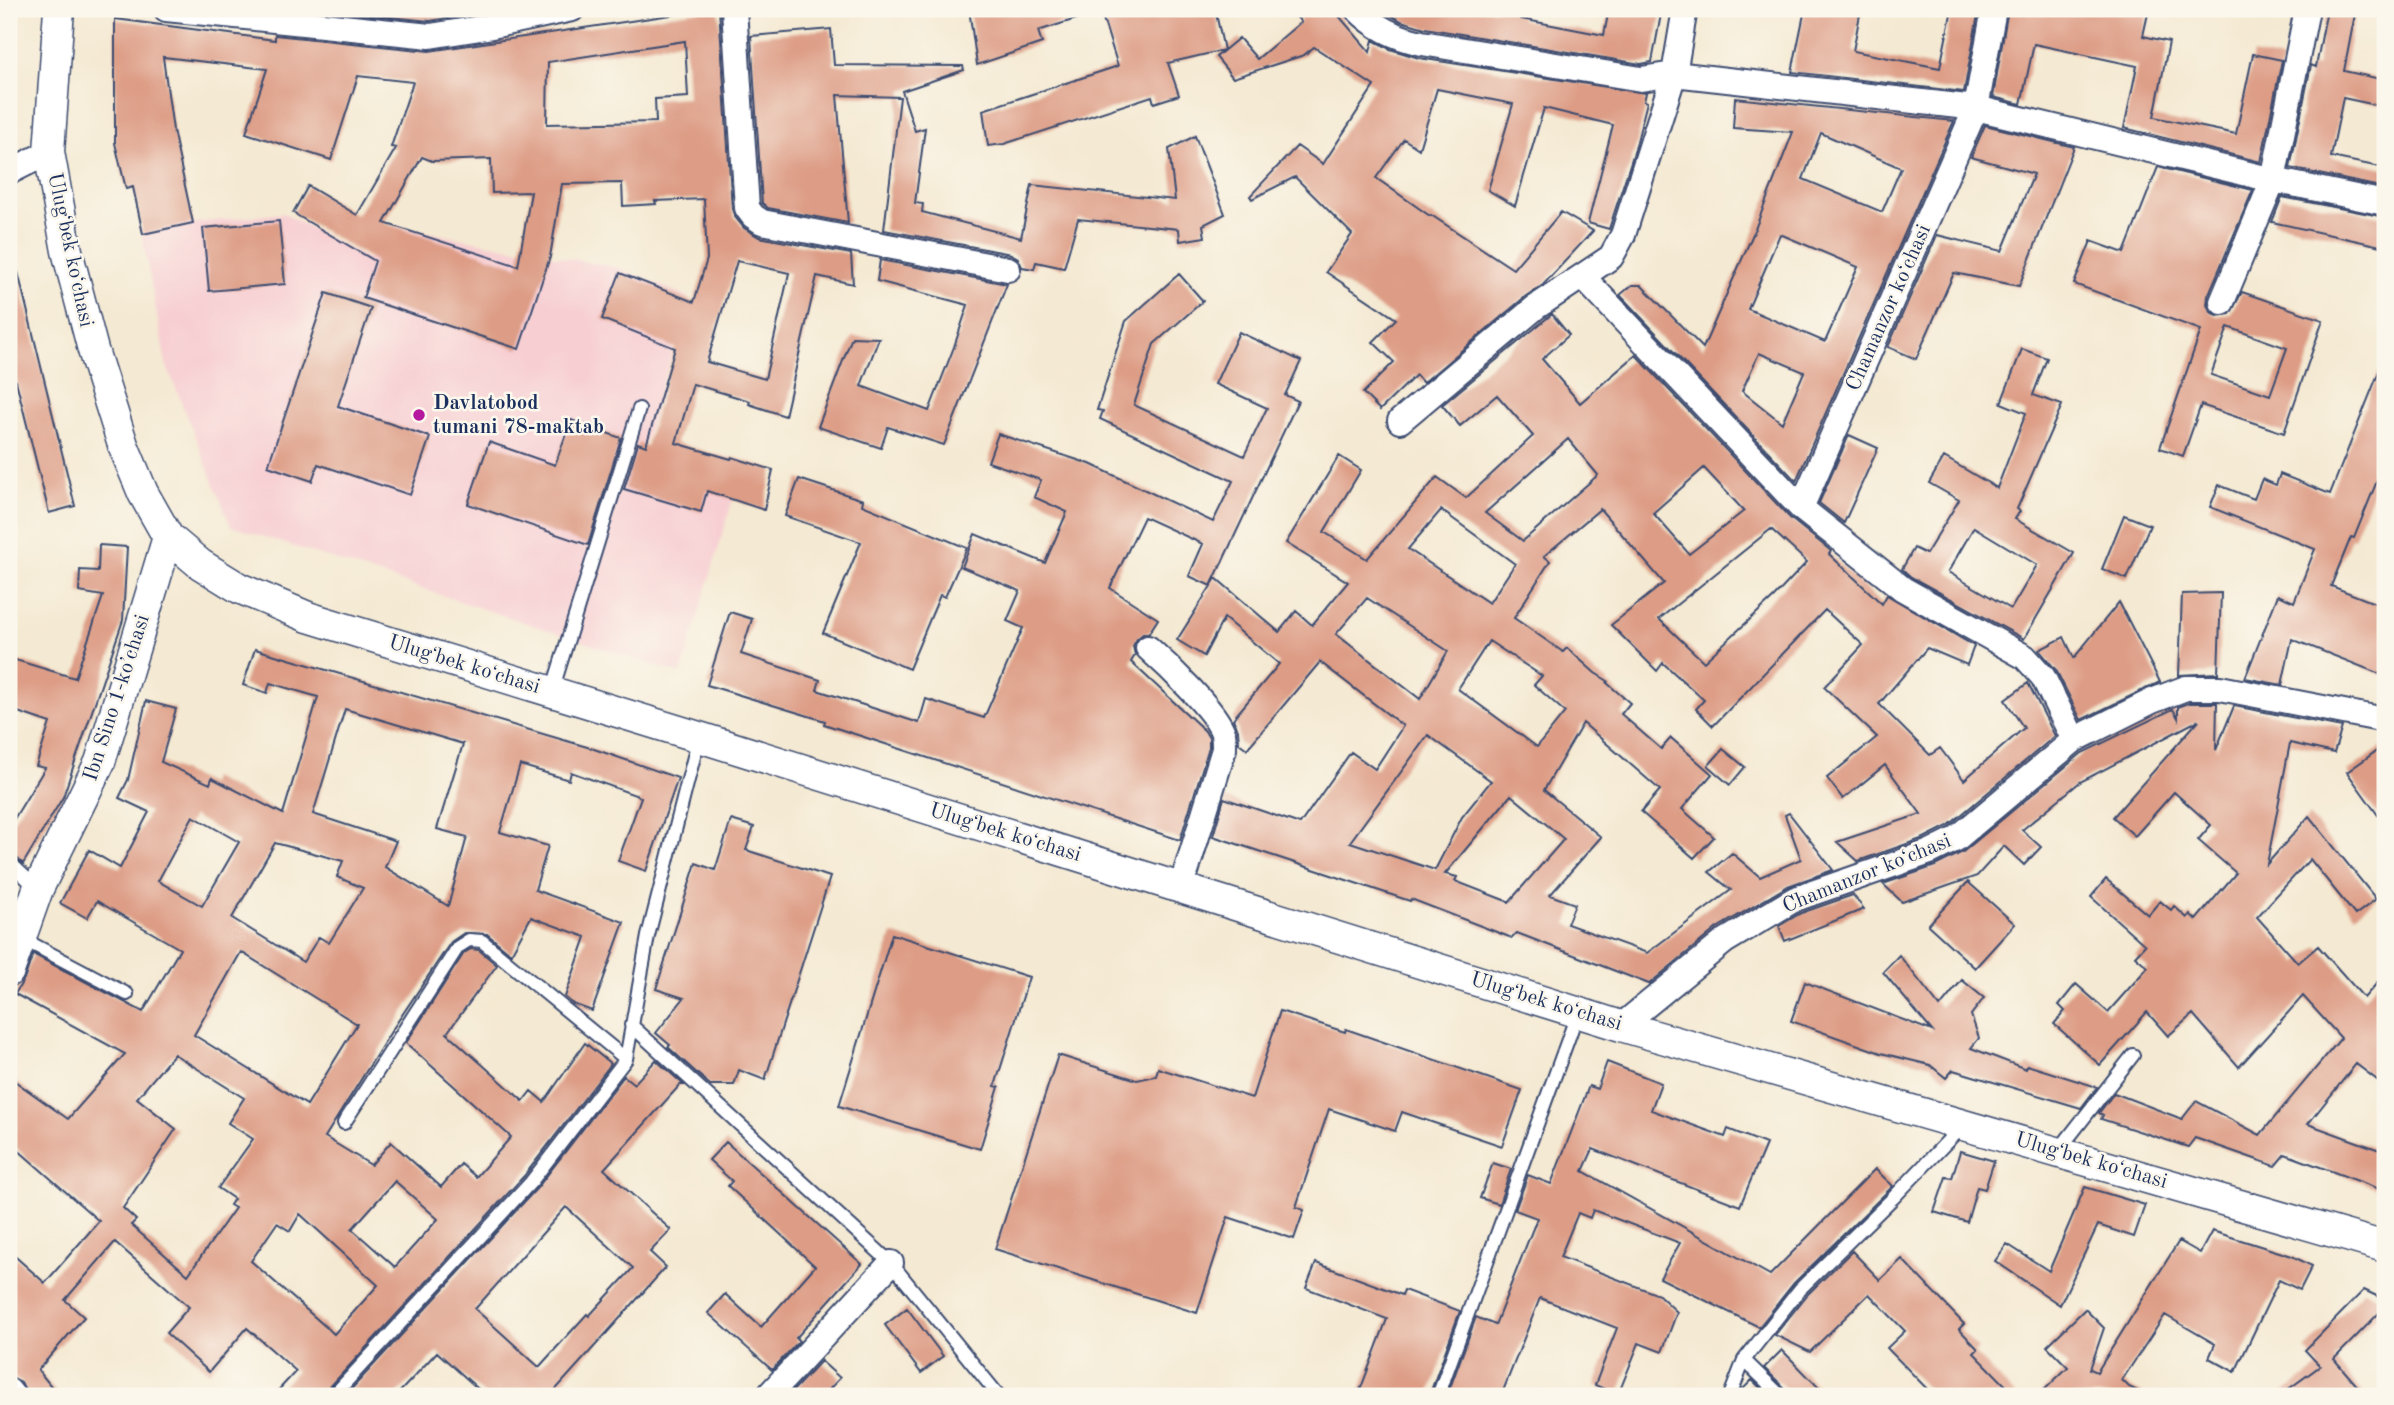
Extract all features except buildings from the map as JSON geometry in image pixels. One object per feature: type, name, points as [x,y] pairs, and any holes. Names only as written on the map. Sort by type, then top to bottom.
[{"type":"street","name":"Ulugʻbek koʻchasi","points":[[59,9],[49,152],[67,251],[93,350],[123,445],[143,493],[168,537],[200,564],[239,589],[308,617],[1621,1026],[2385,1247]]},
{"type":"street","points":[[166,9],[430,36],[572,9]]},
{"type":"street","points":[[734,9],[747,208],[753,216],[762,222],[1008,269]]},
{"type":"street","points":[[1401,421],[1536,307],[1611,257],[1623,235],[1674,74],[1685,9]]},
{"type":"street","name":"Chamanzor koʻchasi","points":[[1801,508],[1976,108],[1994,9]]},
{"type":"street","points":[[2222,302],[2273,180],[2307,9]]},
{"type":"street","points":[[1364,12],[1398,38],[1422,43],[1641,79],[1674,74],[1976,108],[2273,180],[2385,203]]},
{"type":"street","points":[[9,172],[49,152]]},
{"type":"street","points":[[1583,277],[1801,508],[1903,589],[2025,657],[2043,677],[2074,740]]},
{"type":"street","name":"Ibn Sino 1-koʼchasi","points":[[9,971],[38,889],[100,762],[168,537]]},
{"type":"street","points":[[1148,648],[1208,709],[1223,733],[1224,750],[1181,888]]},
{"type":"street","name":"Chamanzor koʻchasi","points":[[1621,1026],[1725,940],[1795,899],[1930,852],[1956,839],[2074,740],[2152,701],[2186,688],[2220,688],[2385,720]]},
{"type":"street","points":[[768,1396],[891,1263]]},
{"type":"street","points":[[9,1391],[13,1396]]},
{"type":"lane","points":[[552,692],[639,409]]},
{"type":"lane","points":[[333,1396],[531,1182],[626,1059],[648,936],[699,737]]},
{"type":"lane","points":[[9,862],[38,889]]},
{"type":"lane","points":[[20,937],[127,994]]},
{"type":"lane","points":[[344,1123],[458,947],[469,940],[482,941],[626,1059]]},
{"type":"lane","points":[[1438,1396],[1578,1012]]},
{"type":"lane","points":[[631,1025],[891,1263],[999,1396]]},
{"type":"lane","points":[[2057,1151],[2133,1055]]},
{"type":"lane","points":[[1730,1396],[1744,1360],[1800,1289],[1894,1198],[1964,1124]]},
{"type":"lane","points":[[1744,1360],[1780,1396]]},
{"type":"shaded area","name":"Davlatobod tumani 78-maktab","points":[[283,213],[368,259],[385,224],[618,268],[689,297],[638,465],[734,496],[681,674],[231,526],[166,364],[141,229]]},
{"type":"place","name":"Davlatobod tumani 78-maktab","points":[[419,415]]}]
